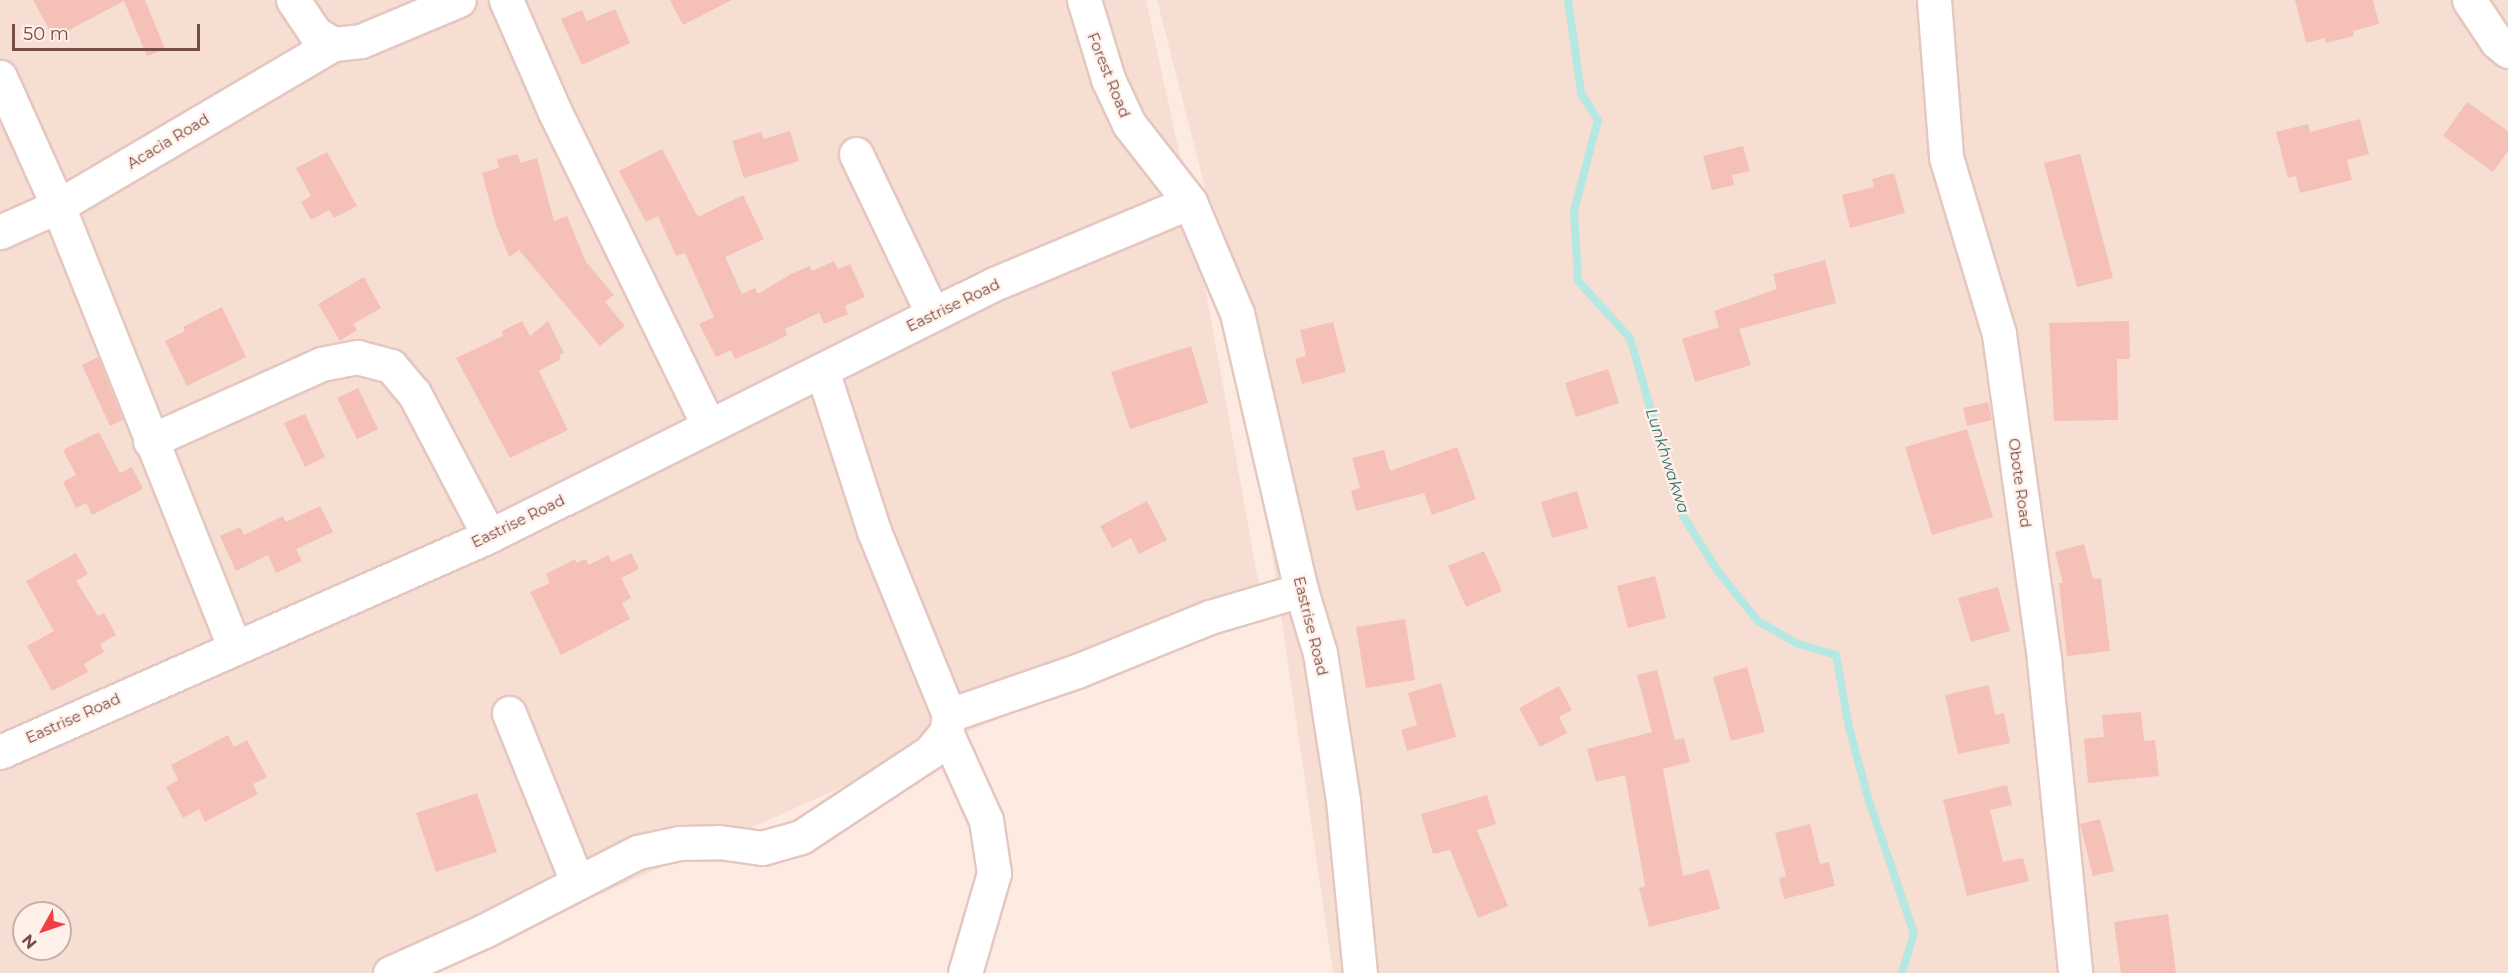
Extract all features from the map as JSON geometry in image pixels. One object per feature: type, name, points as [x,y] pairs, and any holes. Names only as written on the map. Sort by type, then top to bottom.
[{"type":"street","points":[[293,0],[315,33],[333,44],[361,41],[459,0]]},
{"type":"street","points":[[506,0],[555,112],[710,426]]},
{"type":"street","name":"Forest Road","points":[[1084,0],[1108,79],[1129,124],[1190,202]]},
{"type":"street","name":"Obote Road","points":[[1934,0],[1946,158],[2000,334],[2044,660],[2075,973]]},
{"type":"street","points":[[2469,0],[2497,42],[2508,51]]},
{"type":"street","name":"Acacia Road","points":[[0,232],[58,206],[333,44]]},
{"type":"street","points":[[0,76],[58,206],[150,441],[234,646]]},
{"type":"street","points":[[856,154],[933,315]]},
{"type":"street","name":"Eastrise Road","points":[[0,752],[234,646],[489,537],[994,284],[1190,202],[1237,313],[1301,590],[1320,653],[1343,800],[1360,973]]},
{"type":"street","points":[[150,441],[321,364],[357,357],[391,366],[414,393],[489,537]]},
{"type":"street","points":[[822,370],[874,531],[986,820],[994,873],[965,973]]},
{"type":"street","points":[[390,973],[484,931],[577,881],[638,852],[680,843],[719,842],[762,848],[801,837],[930,752],[948,724],[1210,617],[1301,590]]},
{"type":"street","points":[[509,713],[577,881]]},
{"type":"shaded area","points":[[0,0],[1146,0],[1190,202],[1262,602],[422,973],[0,973]]},
{"type":"shaded area","points":[[1157,0],[2508,0],[2508,973],[1333,973],[1237,313]]},
{"type":"building","points":[[33,0],[145,0],[165,49],[147,56],[124,1],[54,38]]},
{"type":"building","points":[[670,0],[732,0],[683,25]]},
{"type":"building","points":[[2295,0],[2373,0],[2379,24],[2353,31],[2354,36],[2326,43],[2325,38],[2306,43]]},
{"type":"building","points":[[615,9],[630,43],[582,65],[561,19],[582,10],[587,21]]},
{"type":"building","points":[[2467,102],[2508,131],[2508,151],[2493,172],[2443,136]]},
{"type":"building","points":[[2360,119],[2369,154],[2347,160],[2352,180],[2300,193],[2296,176],[2288,178],[2276,132],[2308,124],[2310,132]]},
{"type":"building","points":[[790,131],[799,161],[744,178],[732,141],[761,132],[764,139]]},
{"type":"building","points":[[1743,146],[1750,171],[1732,175],[1734,185],[1712,190],[1703,156]]},
{"type":"building","points":[[662,149],[698,217],[743,195],[764,239],[725,257],[742,294],[755,288],[758,294],[791,274],[810,266],[812,271],[834,261],[838,269],[850,264],[865,297],[845,306],[848,314],[824,324],[819,313],[785,329],[787,335],[735,359],[731,350],[716,357],[699,324],[714,317],[685,253],[676,256],[658,216],[646,222],[619,171]]},
{"type":"building","points":[[327,152],[357,206],[334,218],[329,210],[311,220],[301,202],[311,196],[296,168]]},
{"type":"building","points":[[518,154],[520,163],[537,158],[554,221],[567,216],[586,262],[614,295],[605,302],[625,326],[600,346],[519,250],[509,257],[496,225],[482,173],[499,168],[497,159]]},
{"type":"building","points":[[2080,154],[2113,278],[2077,287],[2044,163]]},
{"type":"building","points":[[1894,173],[1905,213],[1850,228],[1842,195],[1874,187],[1872,179]]},
{"type":"building","points":[[1825,260],[1836,303],[1739,329],[1751,365],[1695,382],[1682,339],[1719,327],[1714,311],[1777,289],[1773,274]]},
{"type":"building","points":[[364,277],[381,308],[353,324],[357,330],[340,341],[318,304]]},
{"type":"building","points":[[222,307],[246,357],[187,386],[165,341],[185,331],[183,327]]},
{"type":"building","points":[[522,321],[530,336],[548,321],[564,353],[559,355],[561,359],[539,371],[568,430],[510,458],[456,358],[503,336],[502,331]]},
{"type":"building","points":[[2129,321],[2130,359],[2117,359],[2118,420],[2054,421],[2049,323]]},
{"type":"building","points":[[1333,322],[1346,372],[1302,384],[1295,359],[1306,356],[1300,330]]},
{"type":"building","points":[[1191,346],[1208,403],[1130,429],[1111,372]]},
{"type":"building","points":[[98,357],[123,420],[110,426],[82,365]]},
{"type":"building","points":[[1608,369],[1619,403],[1576,417],[1565,383]]},
{"type":"building","points":[[358,388],[378,429],[357,439],[337,398]]},
{"type":"building","points":[[1988,402],[1992,420],[1967,426],[1963,408]]},
{"type":"building","points":[[305,414],[325,457],[305,467],[284,423]]},
{"type":"building","points":[[1967,429],[1993,517],[1932,535],[1905,447]]},
{"type":"building","points":[[99,432],[120,473],[132,467],[143,489],[92,515],[86,503],[76,508],[63,482],[76,475],[63,450]]},
{"type":"building","points":[[1457,447],[1476,499],[1432,515],[1424,493],[1356,511],[1351,491],[1360,488],[1352,458],[1384,450],[1390,471]]},
{"type":"building","points":[[1577,491],[1588,528],[1552,538],[1541,502]]},
{"type":"building","points":[[1147,501],[1167,540],[1139,554],[1131,538],[1112,548],[1100,526]]},
{"type":"building","points":[[320,506],[333,532],[296,549],[302,561],[276,573],[268,555],[236,571],[220,536],[240,527],[244,535],[283,516],[286,522]]},
{"type":"building","points":[[2084,544],[2093,579],[2101,578],[2110,651],[2067,656],[2059,583],[2063,583],[2055,552]]},
{"type":"building","points":[[1484,551],[1502,591],[1466,607],[1448,566]]},
{"type":"building","points":[[76,553],[88,574],[76,581],[98,616],[104,613],[116,635],[100,644],[104,652],[84,664],[88,672],[52,691],[27,646],[54,631],[26,581]]},
{"type":"building","points":[[631,553],[639,569],[621,578],[631,598],[622,603],[630,619],[561,655],[530,592],[550,583],[546,574],[575,559],[577,563],[586,559],[589,565],[608,555],[612,562]]},
{"type":"building","points":[[1655,576],[1666,618],[1628,628],[1617,586]]},
{"type":"building","points":[[1998,587],[2010,631],[1971,642],[1958,598]]},
{"type":"building","points":[[1405,619],[1415,680],[1366,688],[1356,627]]},
{"type":"building","points":[[1747,667],[1765,732],[1731,741],[1713,677]]},
{"type":"building","points":[[1657,670],[1675,740],[1684,738],[1690,762],[1663,769],[1683,876],[1709,869],[1720,909],[1649,927],[1639,888],[1645,886],[1625,775],[1596,782],[1587,749],[1652,732],[1637,675]]},
{"type":"building","points":[[1441,683],[1456,737],[1407,751],[1401,730],[1417,725],[1408,693]]},
{"type":"building","points":[[1989,685],[1995,715],[2004,713],[2010,743],[1958,754],[1945,695]]},
{"type":"building","points":[[1559,686],[1572,710],[1559,717],[1567,733],[1540,747],[1519,708]]},
{"type":"building","points":[[2141,712],[2144,741],[2155,740],[2159,776],[2088,783],[2084,739],[2104,737],[2102,715]]},
{"type":"building","points":[[228,735],[234,747],[247,740],[267,777],[253,784],[258,794],[205,822],[199,809],[183,818],[166,787],[178,780],[171,765]]},
{"type":"building","points":[[2007,785],[2012,805],[1990,810],[2003,862],[2023,858],[2029,881],[1967,896],[1943,800]]},
{"type":"building","points":[[477,793],[497,852],[436,872],[416,813]]},
{"type":"building","points":[[1487,795],[1496,824],[1477,830],[1508,906],[1478,918],[1450,850],[1433,854],[1421,814]]},
{"type":"building","points":[[2100,819],[2114,871],[2093,876],[2080,824]]},
{"type":"building","points":[[1810,824],[1820,864],[1829,862],[1835,886],[1784,899],[1779,878],[1786,876],[1775,833]]},
{"type":"building","points":[[2168,914],[2176,973],[2121,973],[2114,922]]},
{"type":"waterway","name":"Lunkhwakwa","points":[[1568,0],[1581,93],[1598,120],[1574,211],[1578,281],[1630,338],[1680,511],[1717,570],[1758,621],[1798,644],[1836,655],[1849,727],[1868,798],[1914,933],[1902,973]]}]
